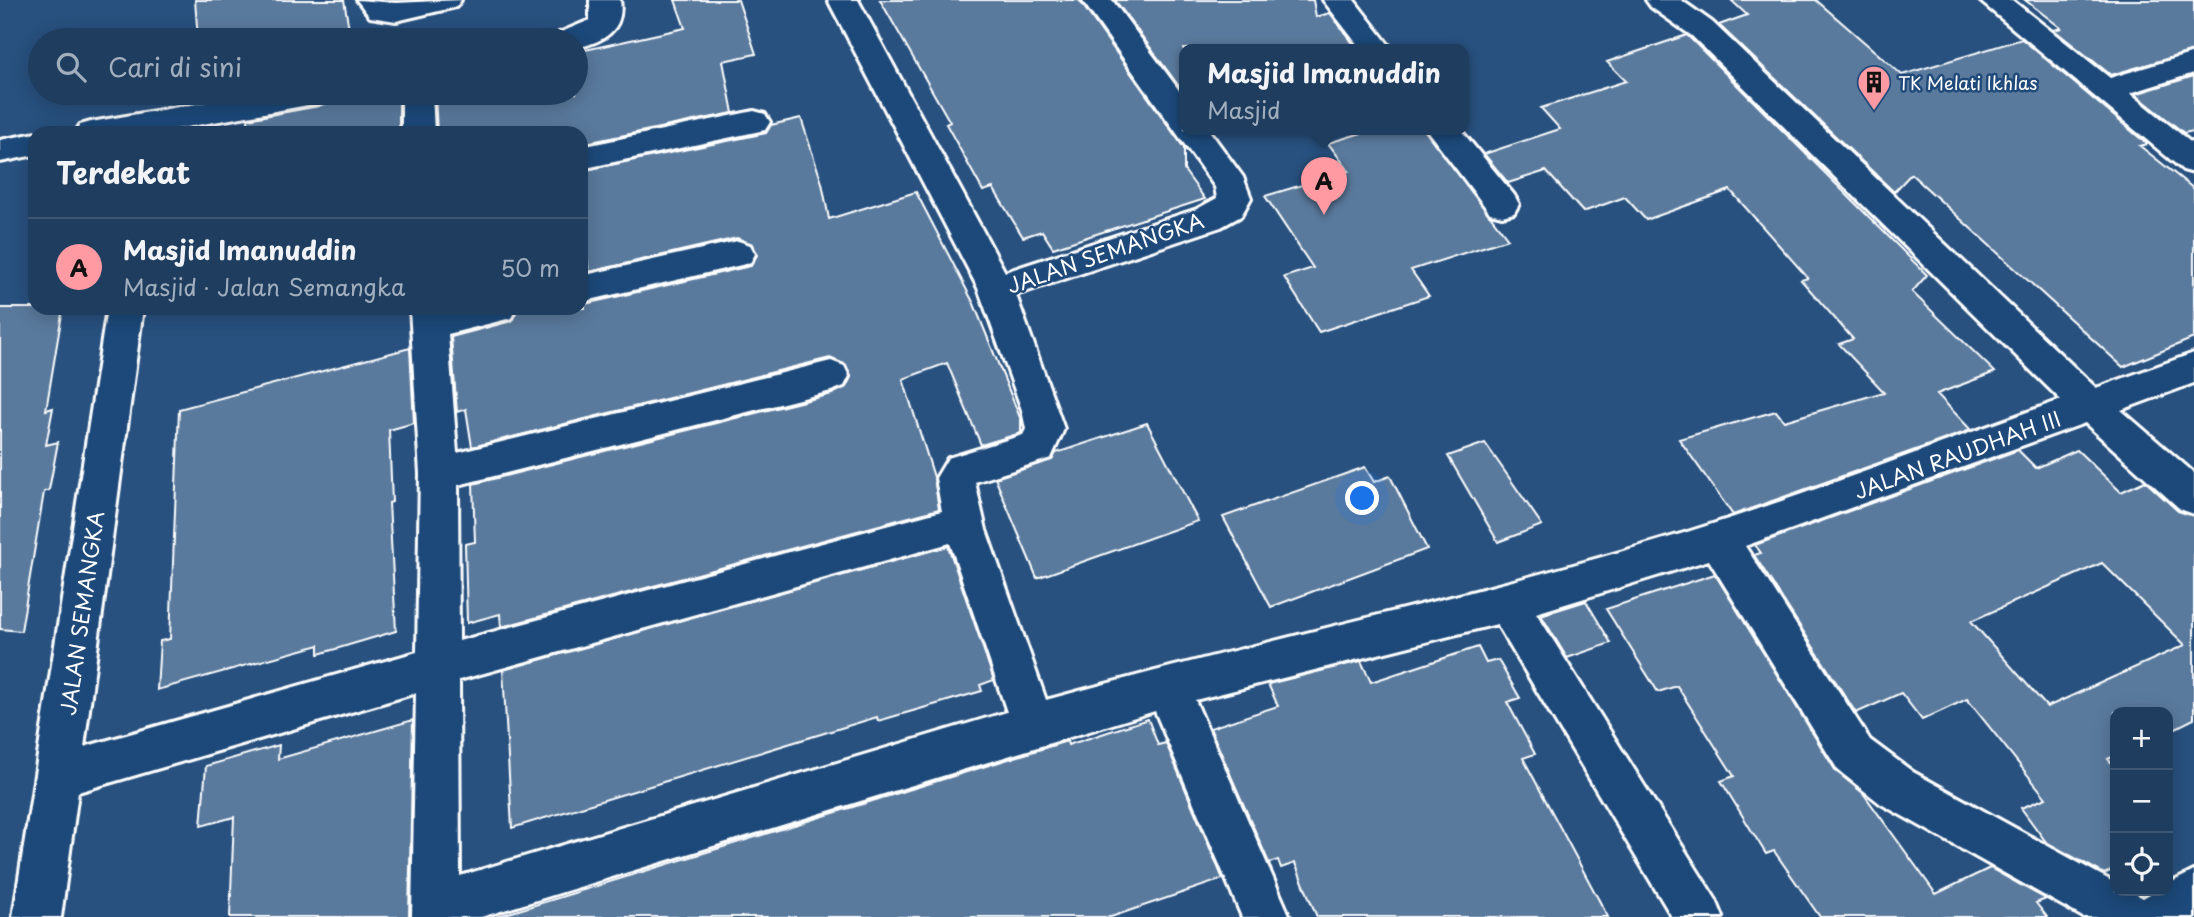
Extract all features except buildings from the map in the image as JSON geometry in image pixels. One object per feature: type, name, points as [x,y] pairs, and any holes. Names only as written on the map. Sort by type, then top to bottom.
[{"type":"street","points":[[372,0],[380,10],[396,12],[446,0]]},
{"type":"street","points":[[588,36],[602,27],[608,17],[605,0]]},
{"type":"street","points":[[843,0],[996,288],[1041,410],[1045,429],[1037,447],[962,470],[955,478],[964,522],[1033,724]]},
{"type":"street","points":[[1097,0],[1179,113]]},
{"type":"street","points":[[1338,0],[1373,44]]},
{"type":"street","points":[[1661,0],[1702,29],[2090,405],[2194,497]]},
{"type":"street","points":[[1994,0],[2194,162]]},
{"type":"street","points":[[2106,90],[2194,63]]},
{"type":"street","points":[[155,126],[259,105]]},
{"type":"street","points":[[417,105],[418,126]]},
{"type":"street","points":[[588,157],[754,122]]},
{"type":"street","name":"JALAN SEMANGKA","points":[[996,288],[1209,218],[1229,207],[1234,198],[1231,185],[1195,135]]},
{"type":"street","points":[[1447,135],[1502,204]]},
{"type":"street","points":[[0,151],[28,145]]},
{"type":"street","points":[[588,287],[738,254]]},
{"type":"street","name":"JALAN SEMANGKA","points":[[37,917],[124,315]]},
{"type":"street","points":[[428,316],[439,474],[435,667],[436,912]]},
{"type":"street","name":"JALAN RAUDHAH III","points":[[436,912],[1033,724],[1167,687],[1507,603],[1719,540],[2194,368]]},
{"type":"street","points":[[439,474],[831,376]]},
{"type":"street","points":[[58,776],[435,667],[964,522]]},
{"type":"street","points":[[1719,540],[1854,755],[1898,788],[2130,917]]},
{"type":"street","points":[[1507,603],[1699,917]]},
{"type":"street","points":[[1167,687],[1266,917]]},
{"type":"street","points":[[2156,917],[2194,895]]},
{"type":"place","name":"TK Melati Ikhlas","points":[[1874,112]]},
{"type":"place","name":"Masjid Imanuddin","points":[[1324,215]]}]
